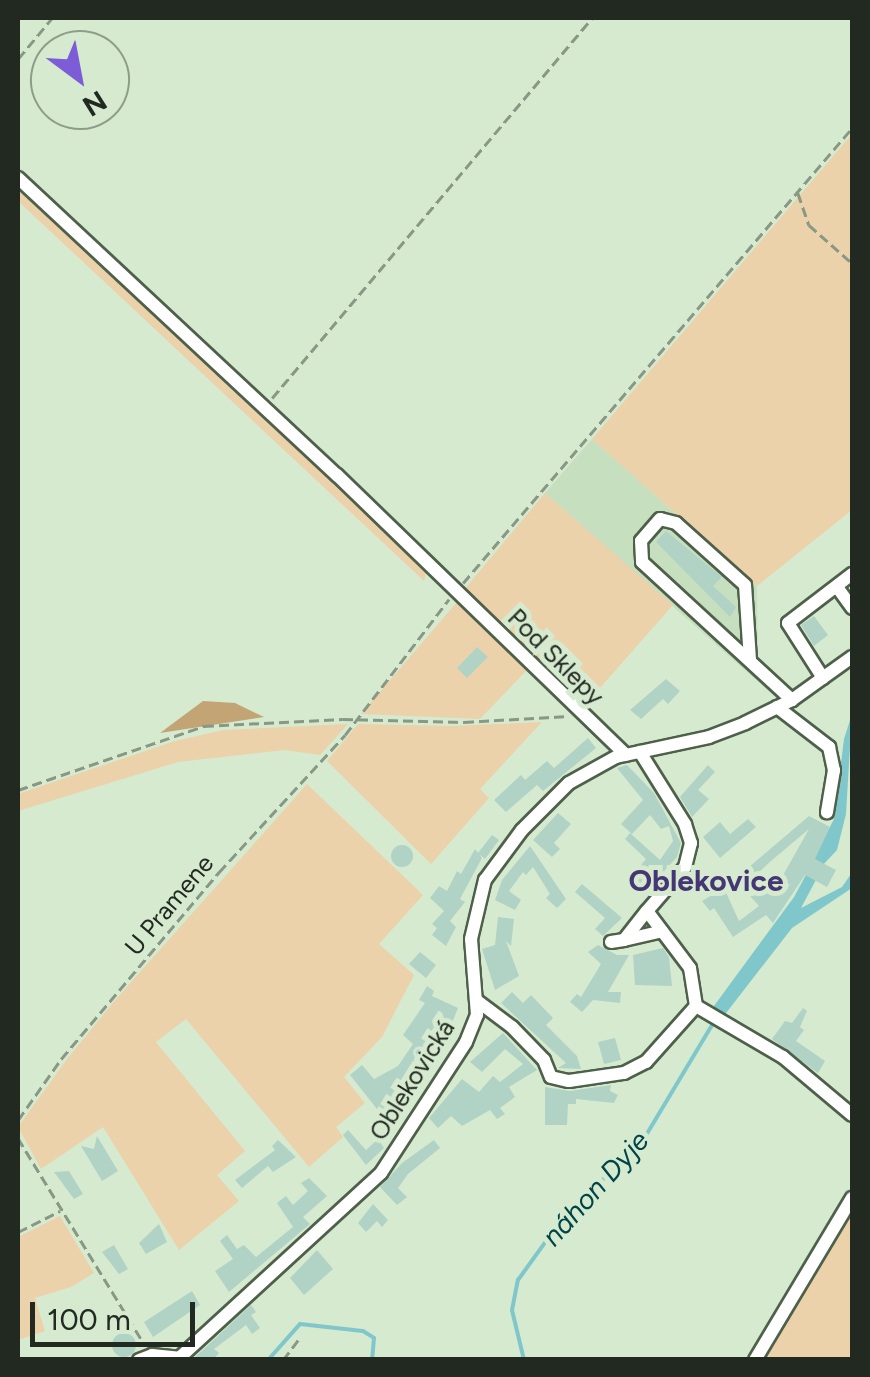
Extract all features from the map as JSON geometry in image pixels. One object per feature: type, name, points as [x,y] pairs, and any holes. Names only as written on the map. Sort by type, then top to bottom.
[{"type":"street","name":"Pod Sklepy","points":[[18,178],[264,407],[585,716],[633,754],[685,824],[691,843],[684,867],[646,911]]},
{"type":"street","points":[[750,660],[745,586],[676,522],[660,519],[641,541],[642,562],[792,700]]},
{"type":"street","points":[[823,678],[788,623],[852,574]]},
{"type":"street","points":[[837,586],[852,608]]},
{"type":"street","name":"Oblekovická","points":[[146,1357],[178,1359],[381,1173],[466,1042],[477,1014],[471,939],[485,880],[522,830],[570,782],[633,754],[709,737],[792,700],[852,657]]},
{"type":"street","points":[[777,706],[829,747],[834,770],[826,812]]},
{"type":"street","points":[[662,931],[617,941],[646,911],[662,931],[690,968],[702,1009],[808,1075],[852,1115]]},
{"type":"street","points":[[476,1000],[512,1027],[544,1060],[551,1076],[569,1081],[624,1072],[646,1062],[702,1009]]},
{"type":"street","points":[[755,1360],[852,1198]]},
{"type":"path","points":[[18,58],[52,18]]},
{"type":"path","points":[[264,407],[592,18]]},
{"type":"path","name":"U Pramene","points":[[18,1120],[61,1058],[357,719],[456,590],[852,128]]},
{"type":"path","points":[[798,193],[798,204],[808,225],[852,263]]},
{"type":"path","points":[[18,790],[180,731],[230,724],[357,719],[464,722],[585,716]]},
{"type":"path","points":[[18,1138],[146,1357]]},
{"type":"path","points":[[18,1232],[62,1211]]},
{"type":"path","points":[[283,1360],[298,1340]]},
{"type":"shaded area","points":[[852,134],[852,510],[757,586],[592,439]]},
{"type":"shaded area","points":[[18,185],[427,570],[424,581],[18,201]]},
{"type":"shaded area","points":[[592,439],[757,586],[758,659],[796,693],[782,703],[545,493]]},
{"type":"shaded area","points":[[545,493],[673,605],[584,706],[463,591]]},
{"type":"shaded area","points":[[457,602],[529,668],[480,719],[361,714]]},
{"type":"shaded area","points":[[203,701],[235,703],[264,717],[160,733]]},
{"type":"shaded area","points":[[542,722],[480,789],[489,798],[431,864],[327,761],[358,724],[452,726]]},
{"type":"shaded area","points":[[348,724],[320,755],[284,750],[178,762],[18,811],[18,794],[175,741],[223,730]]},
{"type":"shaded area","points":[[307,784],[423,895],[379,944],[414,975],[382,1037],[344,1077],[365,1103],[336,1127],[343,1137],[309,1167],[186,1019],[156,1042],[245,1151],[217,1175],[239,1201],[179,1250],[103,1127],[41,1169],[18,1127],[117,998]]},
{"type":"shaded area","points":[[852,1202],[852,1359],[760,1360]]},
{"type":"shaded area","points":[[60,1216],[94,1273],[71,1287],[35,1298],[45,1331],[18,1340],[18,1237]]},
{"type":"water","points":[[852,714],[846,814],[837,850],[822,866],[814,862],[815,856],[834,819],[844,739]]},
{"type":"water","points":[[808,871],[818,876],[801,908],[842,887],[851,874],[852,888],[792,928],[723,1017],[711,1010],[794,897]]},
{"type":"building","points":[[666,531],[722,577],[713,586],[736,607],[730,617],[656,542]]},
{"type":"building","points":[[814,616],[828,635],[814,646],[801,625]]},
{"type":"building","points":[[477,647],[488,657],[467,678],[457,668]]},
{"type":"building","points":[[666,679],[680,691],[668,704],[663,699],[641,719],[630,710]]},
{"type":"building","points":[[588,738],[596,748],[543,791],[537,785],[506,812],[494,800],[521,775],[525,780],[547,761],[554,768]]},
{"type":"building","points":[[627,765],[654,793],[681,843],[677,857],[647,890],[632,876],[646,859],[625,839],[630,833],[660,860],[673,841],[669,826],[661,829],[650,815],[632,834],[621,824],[643,800],[617,768]]},
{"type":"building","points":[[708,765],[715,772],[698,790],[709,799],[692,817],[680,797]]},
{"type":"building","points":[[558,813],[571,824],[554,843],[560,849],[552,857],[533,840]]},
{"type":"building","points":[[809,816],[830,827],[815,859],[836,870],[827,887],[805,875],[773,923],[766,915],[733,937],[714,908],[710,911],[702,901],[724,888],[739,921],[759,906],[735,879]],"holes":[[[809,829],[777,886],[757,874]]]},
{"type":"building","points":[[748,819],[756,827],[720,858],[703,837],[720,822],[730,834]]},
{"type":"building","points":[[492,835],[499,840],[485,859],[479,854],[482,858],[460,899],[465,902],[450,921],[456,927],[446,946],[432,935],[437,928],[432,924],[444,911],[430,898],[439,886],[447,891],[457,871],[461,874],[475,849],[478,853]]},
{"type":"building","points":[[402,845],[410,848],[410,864],[402,867],[394,864],[391,856],[394,848]]},
{"type":"building","points":[[530,846],[566,899],[557,908],[546,898],[550,894],[533,867],[526,875],[523,872],[509,891],[521,900],[515,910],[495,900],[502,880]]},
{"type":"building","points":[[582,884],[622,918],[603,936],[595,929],[605,918],[575,892]]},
{"type":"building","points":[[498,917],[514,919],[511,946],[506,941],[519,976],[495,990],[482,949],[495,945]]},
{"type":"building","points":[[598,945],[617,955],[629,955],[608,992],[621,992],[620,1003],[593,1000],[582,1012],[570,1002],[577,994],[581,997],[601,964],[588,952]]},
{"type":"building","points":[[663,948],[669,957],[672,986],[635,985],[633,955]]},
{"type":"building","points":[[420,952],[436,965],[426,978],[409,964]]},
{"type":"building","points":[[427,986],[434,991],[432,996],[458,1008],[442,1048],[445,1051],[425,1072],[410,1094],[413,1098],[405,1117],[392,1128],[350,1075],[362,1065],[374,1079],[398,1066],[413,1044],[403,1035],[425,1003],[419,1000]]},
{"type":"building","points":[[512,992],[523,1003],[531,995],[553,1018],[546,1025],[577,1056],[581,1069],[558,1068],[566,1063],[501,1003]]},
{"type":"building","points":[[803,1008],[807,1011],[800,1027],[804,1030],[796,1041],[825,1061],[818,1073],[772,1039],[785,1021],[792,1023]]},
{"type":"building","points":[[503,1033],[537,1070],[509,1087],[515,1097],[500,1108],[505,1114],[497,1119],[490,1110],[462,1126],[451,1116],[438,1128],[429,1118],[462,1079],[479,1092],[493,1076],[500,1082],[523,1064],[505,1049],[482,1072],[470,1062]]},
{"type":"building","points":[[615,1038],[621,1060],[604,1064],[598,1042]]},
{"type":"building","points":[[611,1085],[610,1091],[618,1095],[614,1103],[576,1099],[576,1104],[568,1104],[567,1125],[545,1125],[545,1087],[570,1091]]},
{"type":"building","points":[[348,1130],[366,1150],[378,1139],[384,1148],[366,1165],[343,1135]]},
{"type":"building","points":[[97,1136],[118,1171],[102,1181],[81,1146],[94,1149]]},
{"type":"building","points":[[278,1140],[296,1157],[273,1172],[268,1166],[242,1188],[235,1180],[275,1150],[272,1146]]},
{"type":"building","points":[[434,1140],[440,1148],[408,1174],[398,1188],[407,1197],[397,1205],[380,1187],[402,1163]]},
{"type":"building","points":[[69,1171],[83,1194],[74,1199],[54,1172]]},
{"type":"building","points":[[309,1178],[327,1196],[303,1217],[310,1224],[229,1292],[215,1271],[233,1259],[220,1241],[227,1235],[237,1249],[244,1245],[256,1257],[293,1227],[277,1203],[286,1196],[293,1205],[308,1191],[301,1183]]},
{"type":"building","points":[[373,1204],[388,1220],[382,1227],[377,1221],[366,1232],[358,1223]]},
{"type":"building","points":[[159,1224],[167,1242],[146,1254],[139,1243]]},
{"type":"building","points":[[114,1245],[128,1269],[119,1274],[102,1252]]},
{"type":"building","points":[[317,1250],[333,1269],[304,1295],[290,1278]]},
{"type":"building","points":[[192,1291],[200,1305],[153,1337],[144,1322]]},
{"type":"building","points":[[251,1305],[256,1312],[251,1315],[260,1328],[252,1334],[246,1325],[214,1349],[219,1353],[213,1360],[192,1360]]},
{"type":"building","points":[[124,1333],[136,1345],[124,1357],[112,1345]]},
{"type":"waterway","name":"náhon Dyje","points":[[524,1360],[512,1310],[518,1280],[562,1219],[642,1142],[715,1020]]},
{"type":"waterway","name":"náhon Dyje","points":[[268,1360],[300,1324],[363,1331],[374,1338],[372,1360]]},
{"type":"district","name":"Oblekovice","points":[[706,881]]}]
